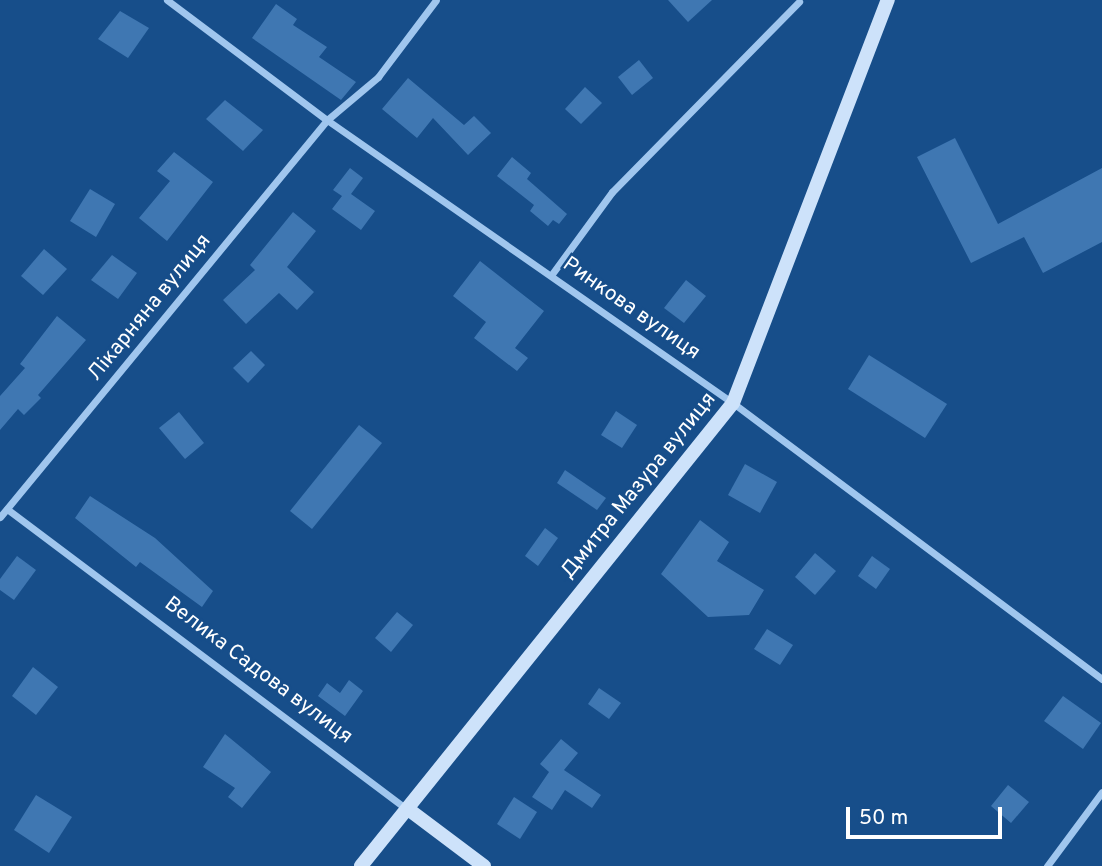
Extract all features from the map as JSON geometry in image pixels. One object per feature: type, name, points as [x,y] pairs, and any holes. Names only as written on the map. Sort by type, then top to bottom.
[{"type":"street","name":"Ринкова вулиця","points":[[167,0],[327,120],[552,274],[733,403],[1102,679]]},
{"type":"street","name":"Лікарняна вулиця","points":[[0,517],[327,120],[378,77],[436,0]]},
{"type":"street","name":"Дмитра Мазура вулиця","points":[[361,866],[733,403],[888,0]]},
{"type":"street","points":[[552,274],[612,192],[799,2]]},
{"type":"street","name":"Велика Садова вулиця","points":[[7,509],[484,866]]},
{"type":"street","points":[[1047,866],[1102,792]]},
{"type":"building","points":[[668,0],[712,0],[688,22]]},
{"type":"building","points":[[276,4],[297,19],[293,25],[327,47],[319,57],[356,82],[341,100],[252,38]]},
{"type":"building","points":[[120,11],[149,28],[128,58],[98,39]]},
{"type":"building","points":[[639,60],[653,78],[632,95],[618,77]]},
{"type":"building","points":[[408,78],[464,125],[474,116],[491,133],[468,155],[433,118],[417,138],[382,109]]},
{"type":"building","points":[[585,87],[602,103],[581,124],[565,109]]},
{"type":"building","points":[[225,100],[263,130],[243,151],[206,119]]},
{"type":"building","points":[[955,138],[998,224],[1102,168],[1102,242],[1043,273],[1024,237],[971,263],[917,157]]},
{"type":"building","points":[[174,152],[213,182],[167,241],[139,218],[170,181],[157,171]]},
{"type":"building","points":[[512,157],[531,173],[527,179],[567,214],[559,224],[553,220],[548,226],[530,211],[534,205],[497,176]]},
{"type":"building","points":[[350,168],[363,178],[351,194],[375,211],[361,230],[332,209],[342,196],[333,190]]},
{"type":"building","points":[[90,189],[115,204],[96,237],[70,221]]},
{"type":"building","points":[[293,212],[316,231],[287,267],[314,292],[297,310],[279,293],[246,324],[223,300],[255,270],[250,265]]},
{"type":"building","points":[[44,249],[67,269],[43,295],[21,276]]},
{"type":"building","points":[[112,255],[137,273],[118,299],[91,280]]},
{"type":"building","points":[[480,261],[544,311],[515,348],[528,358],[517,371],[474,338],[486,322],[453,296]]},
{"type":"building","points":[[686,280],[706,296],[684,323],[664,308]]},
{"type":"building","points":[[57,316],[86,340],[38,395],[41,398],[24,415],[18,409],[0,430],[0,396],[25,368],[20,364]]},
{"type":"building","points":[[251,351],[265,365],[248,383],[233,368]]},
{"type":"building","points":[[869,355],[947,404],[925,438],[848,389]]},
{"type":"building","points":[[616,411],[637,425],[622,448],[601,435]]},
{"type":"building","points":[[179,412],[204,443],[185,459],[159,428]]},
{"type":"building","points":[[359,425],[382,443],[312,529],[290,511]]},
{"type":"building","points":[[745,464],[777,482],[760,513],[728,495]]},
{"type":"building","points":[[565,470],[606,498],[597,510],[557,483]]},
{"type":"building","points":[[90,496],[155,538],[213,591],[202,607],[140,562],[136,567],[75,518]]},
{"type":"building","points":[[700,520],[729,542],[717,561],[764,590],[749,615],[708,617],[661,574]]},
{"type":"building","points":[[545,528],[558,538],[538,566],[525,556]]},
{"type":"building","points":[[815,553],[836,571],[815,595],[795,577]]},
{"type":"building","points":[[17,556],[36,570],[14,600],[0,590],[0,579]]},
{"type":"building","points":[[872,556],[890,569],[876,589],[858,576]]},
{"type":"building","points":[[397,612],[413,625],[391,652],[375,638]]},
{"type":"building","points":[[767,629],[793,645],[780,665],[754,649]]},
{"type":"building","points":[[33,667],[58,687],[36,715],[12,696]]},
{"type":"building","points":[[349,680],[363,691],[345,716],[318,696],[327,683],[340,693]]},
{"type":"building","points":[[599,688],[621,703],[609,719],[588,704]]},
{"type":"building","points":[[1063,696],[1101,723],[1083,749],[1044,721]]},
{"type":"building","points":[[225,734],[271,772],[242,808],[228,797],[235,788],[203,767]]},
{"type":"building","points":[[561,739],[578,753],[564,770],[601,795],[592,808],[565,790],[552,810],[532,797],[549,772],[540,764]]},
{"type":"building","points":[[1008,785],[1029,802],[1011,823],[991,806]]},
{"type":"building","points":[[36,795],[72,817],[49,853],[14,830]]},
{"type":"building","points":[[514,797],[537,812],[520,839],[497,824]]}]
